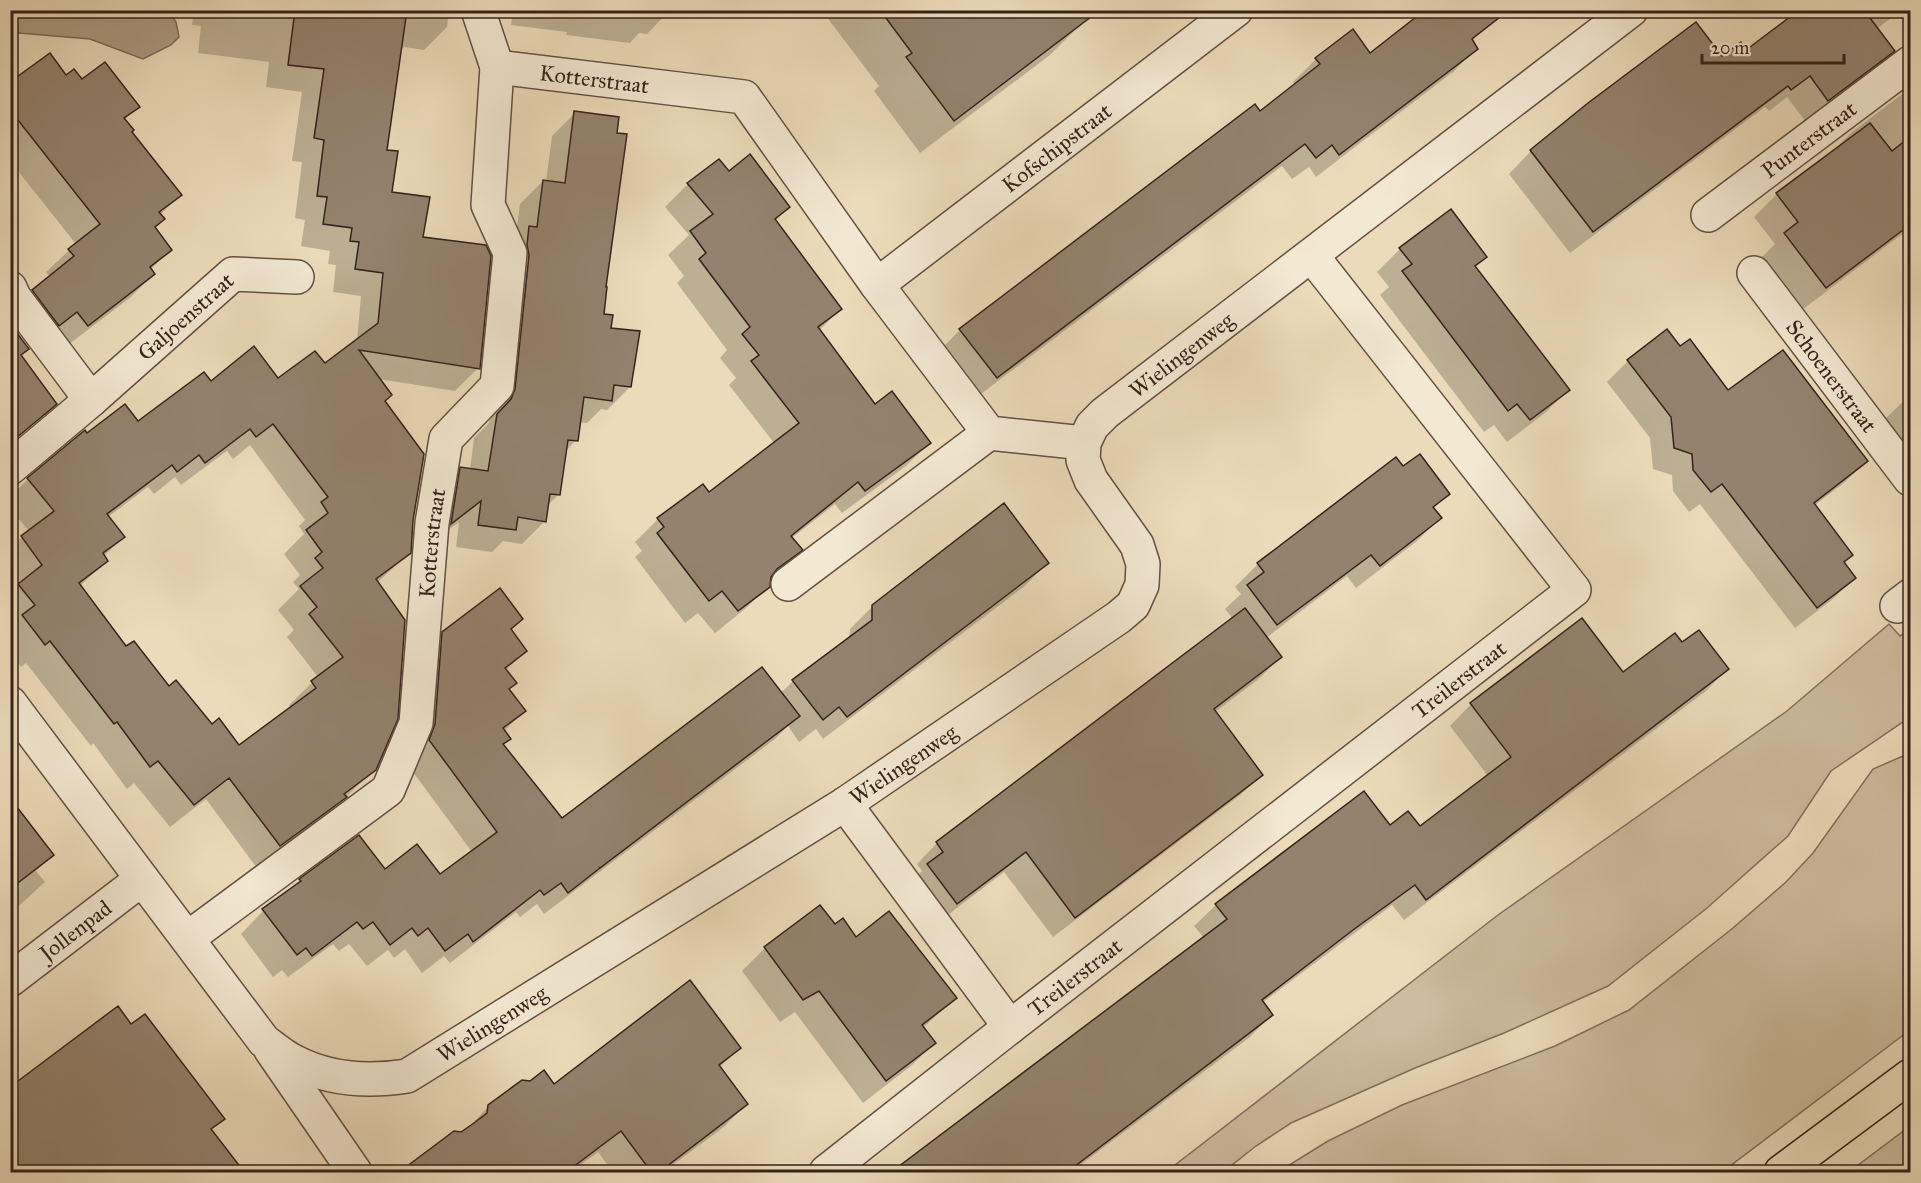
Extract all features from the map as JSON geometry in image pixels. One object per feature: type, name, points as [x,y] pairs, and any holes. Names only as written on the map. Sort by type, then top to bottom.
[{"type":"main road","points":[[1780,1173],[1911,1076]]},
{"type":"street","name":"Kotterstraat","points":[[188,938],[388,790],[416,723],[432,524],[446,439],[497,386],[510,253],[488,205],[497,67],[478,10]]},
{"type":"street","name":"Kofschipstraat","points":[[877,285],[1236,10]]},
{"type":"street","name":"Wielingenweg","points":[[10,703],[264,1041],[293,1061],[315,1071],[336,1076],[385,1079],[407,1076],[845,804],[1109,624],[1133,605],[1142,585],[1143,564],[1137,545],[1091,480],[1083,460],[1084,443],[1092,426],[1105,413],[1631,10]]},
{"type":"street","name":"Punterstraat","points":[[1708,215],[1911,63]]},
{"type":"street","name":"Kotterstraat","points":[[497,67],[744,97],[877,285]]},
{"type":"street","name":"Treilerstraat","points":[[826,1173],[1010,1027],[1574,590],[1312,256]]},
{"type":"street","name":"Schoenerstraat","points":[[1754,273],[1911,479]]},
{"type":"street","name":"Galjoenstraat","points":[[10,468],[91,400],[233,274],[297,277]]},
{"type":"street","points":[[877,285],[989,433]]},
{"type":"street","points":[[10,288],[14,297],[91,400]]},
{"type":"street","points":[[788,584],[989,433],[1084,443]]},
{"type":"street","name":"Treilerstraat","points":[[845,804],[1010,1027]]},
{"type":"street","name":"Jollenpad","points":[[10,980],[142,879]]},
{"type":"street","points":[[264,1041],[354,1173]]},
{"type":"shaded area","points":[[168,10],[176,22],[179,37],[171,45],[143,59],[90,39],[19,33],[11,35],[11,11]]},
{"type":"shaded area","points":[[1889,624],[1900,636],[1910,628],[1910,717],[1831,771],[1788,836],[1707,908],[1608,986],[1504,1033],[1415,1068],[1291,1123],[1256,1146],[1223,1172],[1166,1172],[1498,915],[1787,711]]},
{"type":"shaded area","points":[[1910,753],[1910,1030],[1722,1172],[1278,1172],[1328,1141],[1402,1105],[1555,1046],[1629,1010],[1733,928],[1786,882],[1813,853],[1873,769]]},
{"type":"shaded area","points":[[1910,1126],[1910,1172],[1849,1172]]},
{"type":"building","points":[[295,10],[407,10],[387,150],[398,151],[392,192],[430,197],[423,237],[486,245],[491,256],[480,369],[359,350],[392,395],[385,401],[424,454],[413,520],[411,553],[376,579],[405,620],[398,719],[376,770],[344,794],[347,797],[280,846],[229,778],[194,805],[158,761],[150,767],[117,722],[114,724],[50,641],[45,645],[22,615],[35,605],[18,584],[42,565],[21,536],[54,511],[27,478],[85,430],[87,433],[125,404],[138,421],[204,372],[211,381],[254,346],[278,378],[315,351],[325,363],[378,323],[383,273],[355,269],[359,242],[350,241],[352,228],[323,224],[327,197],[317,196],[324,140],[314,138],[324,69],[288,65]],"holes":[[[273,424],[328,497],[321,502],[328,513],[306,530],[322,552],[315,558],[323,568],[300,586],[317,607],[309,614],[343,657],[311,681],[316,688],[239,745],[219,718],[212,724],[176,680],[169,686],[134,641],[126,646],[79,583],[108,561],[103,553],[125,537],[107,514],[172,465],[177,472],[199,455],[205,463],[250,429],[256,437]]]},
{"type":"building","points":[[880,10],[1100,10],[954,121],[906,57],[912,53]]},
{"type":"building","points":[[1425,10],[1509,10],[1472,39],[1478,49],[1339,155],[1332,145],[1316,158],[1305,144],[997,378],[959,329],[1255,104],[1260,111],[1320,64],[1315,58],[1353,29],[1370,53]]},
{"type":"building","points":[[1799,10],[1864,10],[1895,51],[1828,101],[1810,76],[1791,90],[1788,86],[1593,232],[1530,150],[1588,103],[1696,22],[1722,56],[1741,42],[1746,50]]},
{"type":"building","points":[[50,53],[66,75],[74,69],[82,79],[105,62],[140,107],[124,118],[134,130],[132,132],[182,195],[159,212],[165,219],[155,227],[172,250],[150,267],[155,274],[88,326],[77,312],[59,326],[32,290],[74,256],[68,249],[100,224],[10,110],[10,82]]},
{"type":"building","points":[[574,111],[619,117],[617,133],[627,134],[604,314],[613,315],[611,328],[640,331],[631,387],[614,385],[612,401],[584,397],[578,441],[568,440],[560,495],[550,494],[546,522],[518,517],[516,530],[478,525],[481,501],[451,524],[460,467],[488,471],[497,414],[511,399],[515,389],[529,255],[527,245],[529,226],[537,227],[543,180],[565,183]]},
{"type":"building","points":[[1870,123],[1892,151],[1911,136],[1911,224],[1826,288],[1784,233],[1798,222],[1776,193]]},
{"type":"building","points":[[750,154],[790,207],[775,219],[842,309],[818,327],[875,404],[892,391],[931,443],[865,491],[858,482],[791,536],[803,550],[777,569],[771,577],[770,587],[738,611],[722,591],[709,601],[657,533],[664,527],[657,518],[703,484],[709,492],[799,423],[751,361],[759,355],[742,334],[750,327],[699,259],[706,253],[690,231],[713,214],[687,183],[719,159],[729,171]]},
{"type":"building","points":[[1451,209],[1487,257],[1475,266],[1570,390],[1530,420],[1517,404],[1508,411],[1402,271],[1412,264],[1399,248]]},
{"type":"building","points":[[10,324],[29,349],[21,355],[57,404],[10,443]]},
{"type":"building","points":[[1667,329],[1680,346],[1690,339],[1728,390],[1783,350],[1868,461],[1814,503],[1853,555],[1844,562],[1856,578],[1817,608],[1722,484],[1711,492],[1693,470],[1692,454],[1674,448],[1671,417],[1627,360]]},
{"type":"building","points":[[1420,454],[1450,494],[1433,507],[1442,518],[1380,566],[1371,555],[1277,625],[1247,585],[1264,572],[1257,563],[1396,457],[1403,466]]},
{"type":"building","points":[[1004,503],[1049,563],[847,717],[839,707],[823,720],[792,680],[872,620],[872,605]]},
{"type":"building","points":[[500,588],[523,619],[511,629],[527,651],[505,668],[517,683],[509,689],[526,711],[503,728],[511,739],[503,744],[562,818],[762,667],[800,716],[568,893],[561,883],[544,895],[540,890],[473,942],[468,934],[445,951],[428,928],[418,936],[412,928],[390,945],[373,922],[363,929],[357,922],[312,956],[306,948],[297,955],[262,909],[359,835],[385,869],[417,844],[440,874],[497,832],[429,740],[435,724],[442,632]]},
{"type":"building","points":[[1245,608],[1282,657],[1214,709],[1263,775],[1075,918],[1026,852],[957,904],[927,864],[943,852],[936,842]]},
{"type":"building","points":[[1582,618],[1623,672],[1675,633],[1682,642],[1699,630],[1729,669],[1426,900],[1415,885],[1353,930],[1262,1000],[1273,1015],[1066,1173],[890,1173],[1227,919],[1215,904],[1364,791],[1390,825],[1408,811],[1420,826],[1511,757],[1470,703]]},
{"type":"building","points":[[10,798],[54,855],[10,889]]},
{"type":"building","points":[[820,905],[835,924],[843,918],[856,937],[889,911],[957,998],[922,1025],[936,1043],[886,1081],[819,991],[803,1000],[764,947]]},
{"type":"building","points":[[690,980],[741,1048],[719,1065],[748,1104],[658,1173],[652,1173],[621,1131],[565,1173],[398,1173],[454,1131],[461,1132],[474,1123],[487,1113],[488,1105],[522,1080],[530,1081],[544,1070],[554,1084]]},
{"type":"building","points":[[118,1006],[131,1024],[145,1014],[225,1119],[211,1129],[245,1173],[10,1173],[10,1087]]}]
